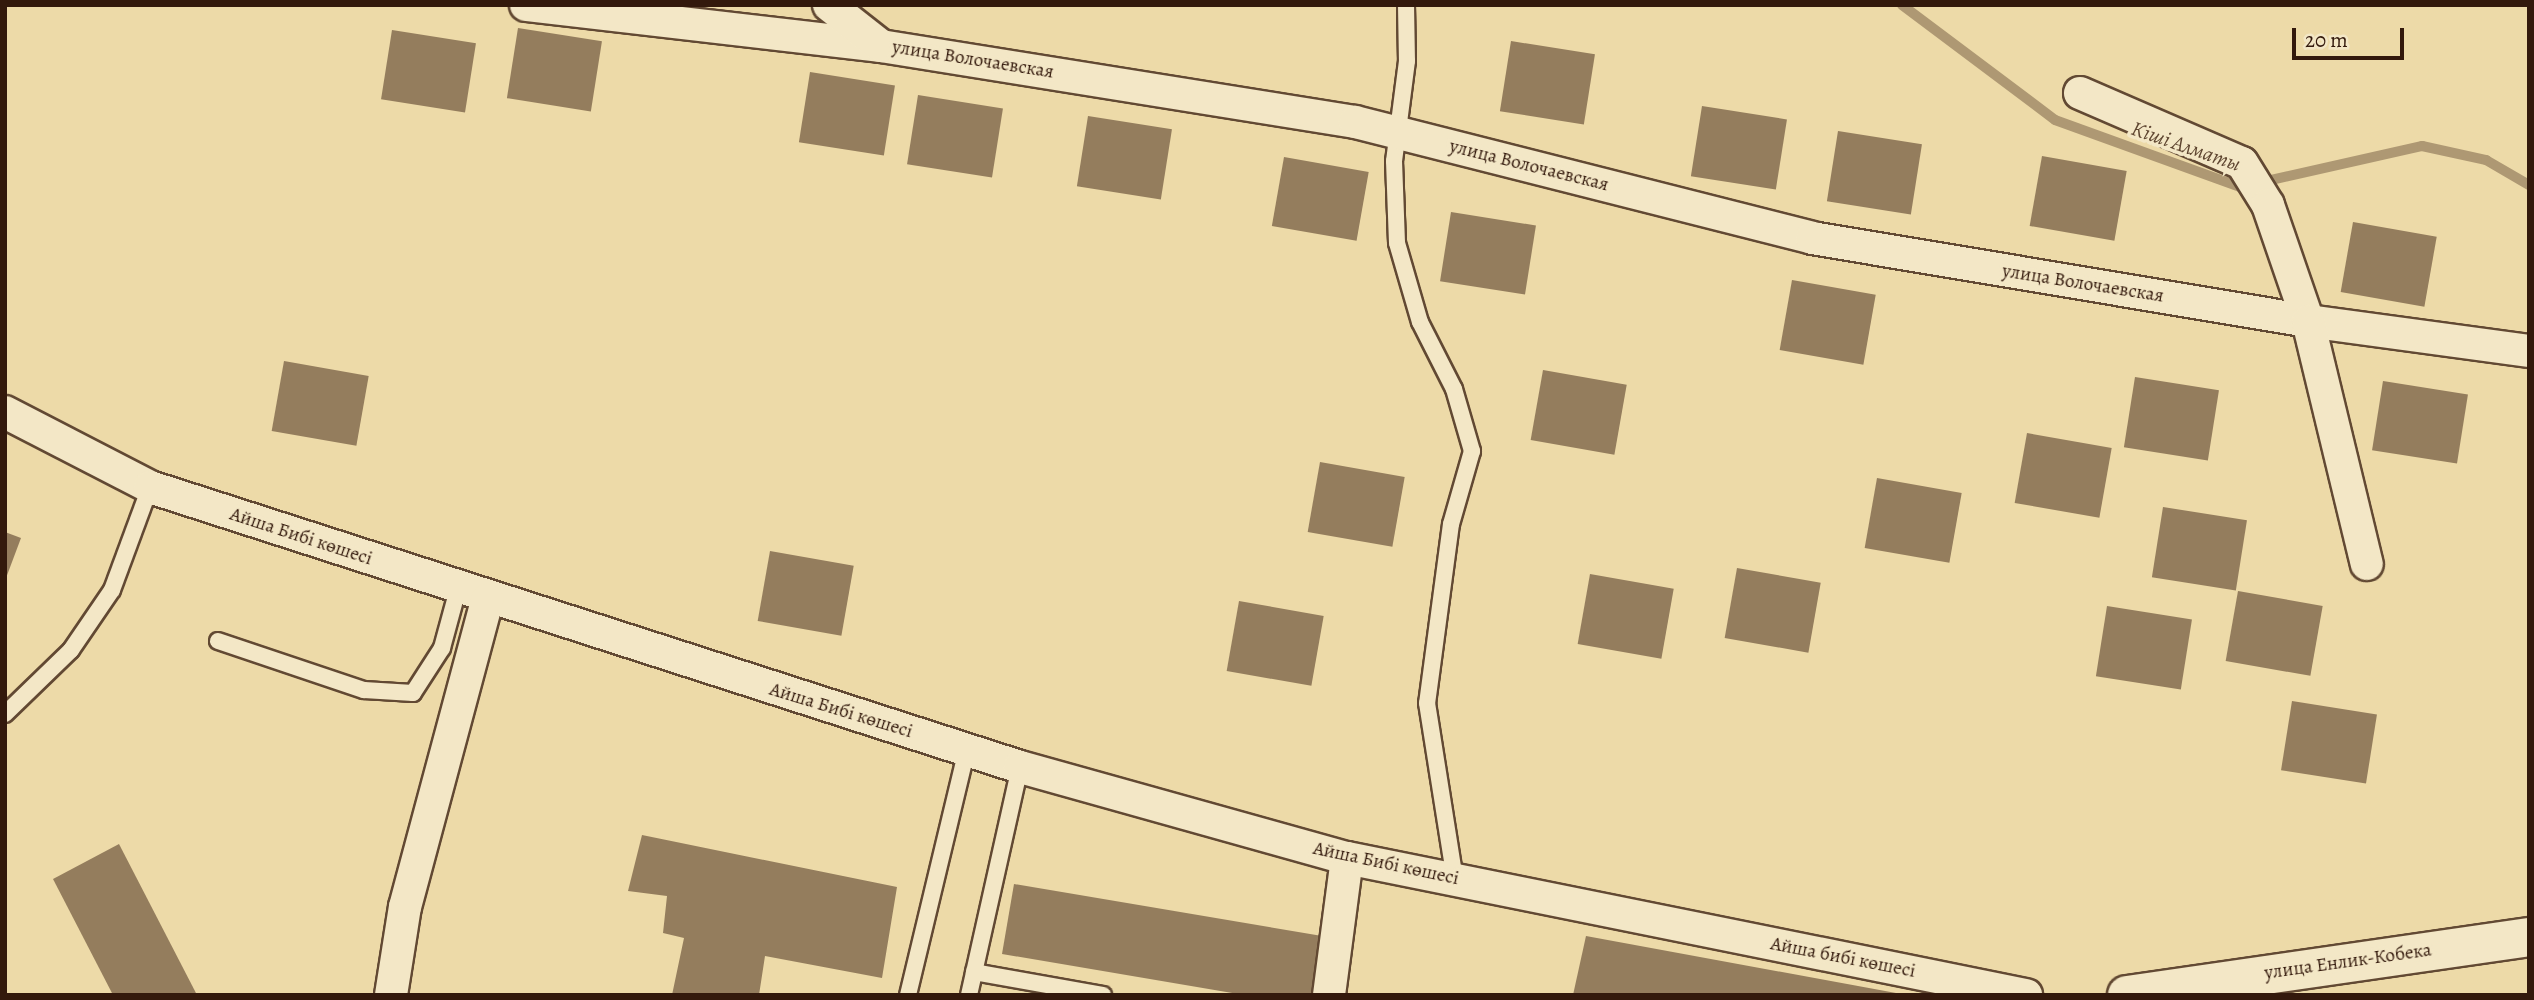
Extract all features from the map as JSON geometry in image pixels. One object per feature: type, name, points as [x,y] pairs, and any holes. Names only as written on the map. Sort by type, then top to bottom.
[{"type":"street","name":"улица Волочаевская","points":[[526,5],[881,46],[1401,133],[1812,238],[2308,321],[2529,351]]},
{"type":"street","name":"улица Волочаевская","points":[[830,5],[881,46]]},
{"type":"street","points":[[2080,93],[2242,163],[2269,205],[2308,321],[2367,564]]},
{"type":"street","name":"Айша Бибі көшесі","points":[[5,412],[150,486],[472,595],[1020,767],[1347,858],[1702,929]]},
{"type":"street","points":[[391,995],[405,907],[472,595]]},
{"type":"street","points":[[1329,995],[1347,858]]},
{"type":"street","name":"Айша бибі көшесі","points":[[1702,929],[2026,995]]},
{"type":"street","name":"улица Енлик-Кобека","points":[[2127,995],[2529,937]]},
{"type":"lane","points":[[1406,5],[1401,133],[1394,161],[1397,243],[1420,322],[1454,389],[1472,451],[1451,524],[1427,704],[1455,880]]},
{"type":"lane","points":[[5,714],[71,650],[112,590],[150,486]]},
{"type":"lane","points":[[218,641],[364,690],[413,693],[472,595]]},
{"type":"lane","points":[[908,995],[967,750]]},
{"type":"lane","points":[[969,995],[1020,767]]},
{"type":"lane","points":[[974,972],[1103,995]]},
{"type":"building","points":[[518,28],[602,41],[591,111],[507,98]]},
{"type":"building","points":[[392,30],[476,43],[465,112],[381,99]]},
{"type":"building","points":[[1511,41],[1595,54],[1584,124],[1500,111]]},
{"type":"building","points":[[810,72],[895,85],[884,156],[799,142]]},
{"type":"building","points":[[918,95],[1003,108],[992,178],[907,164]]},
{"type":"building","points":[[1702,106],[1787,119],[1776,190],[1691,176]]},
{"type":"building","points":[[1088,116],[1172,129],[1161,199],[1077,186]]},
{"type":"building","points":[[1838,131],[1922,144],[1911,214],[1827,201]]},
{"type":"building","points":[[2042,156],[2127,171],[2114,241],[2030,226]]},
{"type":"building","points":[[1284,157],[1369,172],[1357,241],[1272,226]]},
{"type":"building","points":[[1451,212],[1536,225],[1525,295],[1440,281]]},
{"type":"building","points":[[2353,222],[2437,237],[2424,307],[2341,292]]},
{"type":"building","points":[[1792,280],[1876,295],[1863,365],[1780,350]]},
{"type":"building","points":[[284,361],[369,376],[356,446],[272,431]]},
{"type":"building","points":[[1543,370],[1627,385],[1614,455],[1531,440]]},
{"type":"building","points":[[2135,377],[2219,390],[2208,460],[2124,447]]},
{"type":"building","points":[[2383,381],[2468,394],[2457,464],[2372,450]]},
{"type":"building","points":[[2027,433],[2112,448],[2099,518],[2015,503]]},
{"type":"building","points":[[1320,462],[1405,477],[1392,547],[1308,532]]},
{"type":"building","points":[[1877,478],[1962,493],[1949,563],[1865,548]]},
{"type":"building","points":[[2163,507],[2247,520],[2236,590],[2152,577]]},
{"type":"building","points":[[5,532],[21,538],[6,578],[5,578]]},
{"type":"building","points":[[770,551],[854,566],[841,636],[758,621]]},
{"type":"building","points":[[1737,568],[1821,583],[1808,653],[1725,638]]},
{"type":"building","points":[[1590,574],[1674,589],[1661,659],[1578,644]]},
{"type":"building","points":[[2238,591],[2323,606],[2310,676],[2226,661]]},
{"type":"building","points":[[1239,601],[1324,616],[1311,686],[1227,671]]},
{"type":"building","points":[[2107,606],[2192,619],[2181,690],[2096,676]]},
{"type":"building","points":[[2292,701],[2377,714],[2366,784],[2281,770]]},
{"type":"building","points":[[642,835],[897,887],[882,978],[765,956],[759,995],[672,995],[684,938],[663,933],[667,896],[628,891]]},
{"type":"building","points":[[119,844],[197,995],[113,995],[53,879]]},
{"type":"building","points":[[1014,884],[1322,936],[1312,995],[1244,995],[1002,954]]},
{"type":"building","points":[[1586,936],[1896,993],[1896,995],[1573,995]]},
{"type":"waterway","name":"Кіші Алматы","points":[[1902,5],[2055,120],[2240,187],[2422,146],[2486,160],[2529,185]]}]
